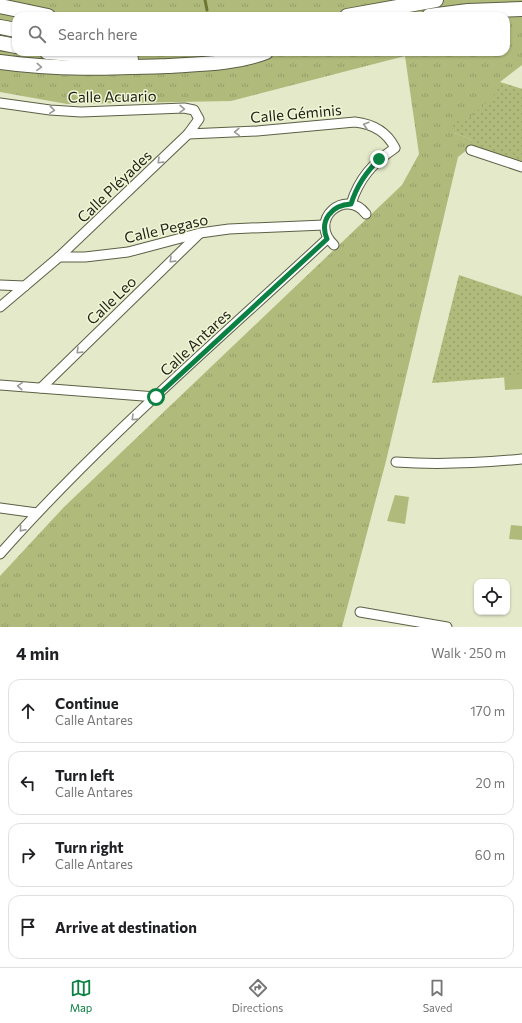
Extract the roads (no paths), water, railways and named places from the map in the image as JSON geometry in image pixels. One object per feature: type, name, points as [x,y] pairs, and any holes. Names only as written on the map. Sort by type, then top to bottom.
[{"type":"highway","points":[[369,12],[436,0]]},
{"type":"highway","points":[[0,6],[29,12]]},
{"type":"highway","points":[[460,12],[522,9]]},
{"type":"highway","points":[[0,27],[12,29]]},
{"type":"highway","points":[[0,43],[12,45]]},
{"type":"highway","points":[[99,56],[138,59],[177,56]]},
{"type":"highway","points":[[0,62],[61,68],[140,67],[208,64],[252,58],[257,56]]},
{"type":"street","name":"Calle Acuario","points":[[0,103],[50,110],[81,112],[184,108],[194,110],[199,119],[188,134]]},
{"type":"street","name":"Calle Géminis","points":[[188,134],[257,131],[355,122],[368,124],[384,133],[391,139],[395,148],[379,159],[364,175],[355,190],[351,204]]},
{"type":"street","name":"Calle Pléyades","points":[[59,257],[188,134]]},
{"type":"street","points":[[471,150],[522,166]]},
{"type":"street","points":[[324,224],[327,216],[333,209],[342,205],[351,204],[359,207],[366,214]]},
{"type":"street","name":"Calle Pegaso","points":[[59,257],[85,257],[128,252],[200,233],[267,226],[324,224]]},
{"type":"street","name":"Calle Antares","points":[[0,554],[37,513],[156,397],[330,242],[324,233],[324,224]]},
{"type":"street","name":"Calle Leo","points":[[41,388],[200,233]]},
{"type":"street","points":[[0,307],[59,257]]},
{"type":"street","points":[[0,285],[25,286]]},
{"type":"street","points":[[0,385],[156,397]]},
{"type":"street","points":[[396,462],[419,464],[477,464],[522,459]]},
{"type":"street","points":[[0,508],[37,513]]},
{"type":"street","points":[[360,612],[447,627]]},
{"type":"waterway","points":[[205,0],[207,10]]}]
